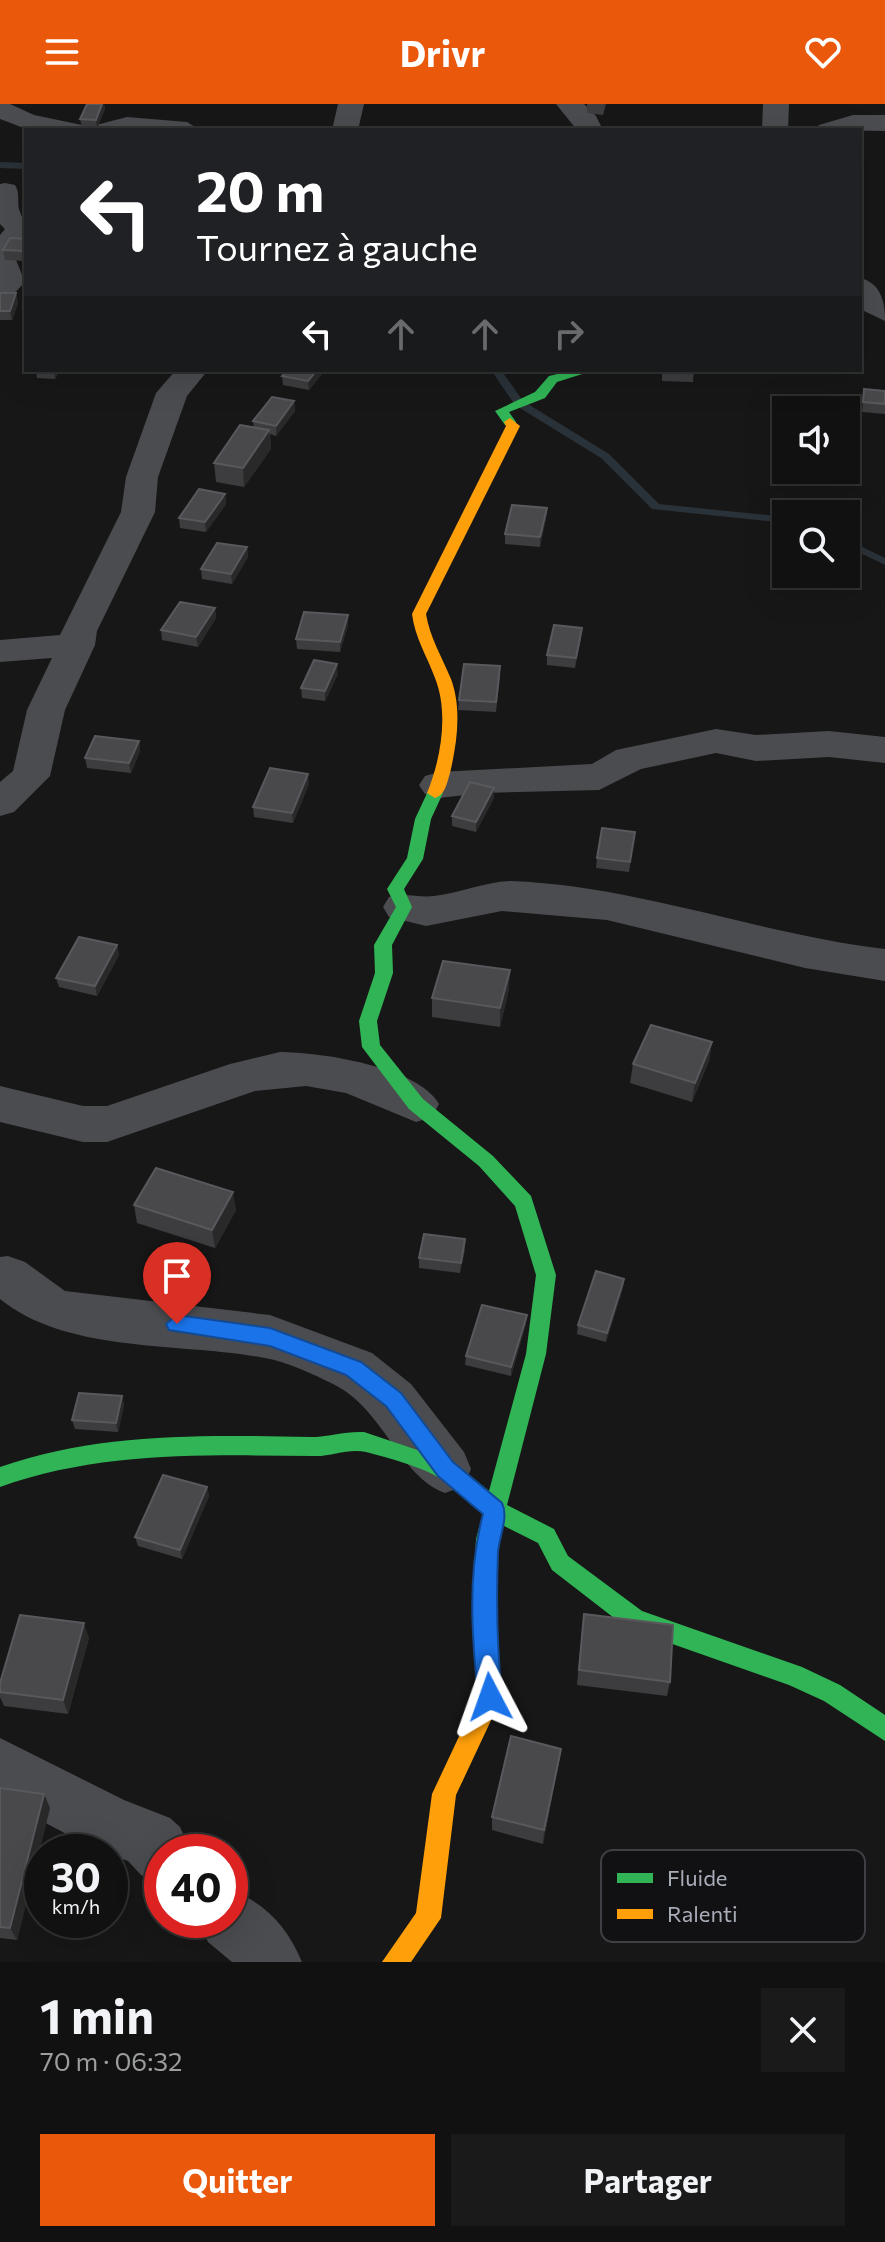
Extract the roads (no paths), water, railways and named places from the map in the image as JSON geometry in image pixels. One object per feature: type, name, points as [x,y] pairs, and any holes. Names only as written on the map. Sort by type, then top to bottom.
[{"type":"street","points":[[345,128],[351,104]]},
{"type":"street","points":[[569,104],[587,121],[589,128]]},
{"type":"street","points":[[775,128],[776,104]]},
{"type":"street","points":[[0,109],[27,122],[62,128]]},
{"type":"street","points":[[835,128],[853,123],[885,123]]},
{"type":"street","points":[[114,128],[127,125],[163,128]]},
{"type":"street","points":[[0,292],[11,282],[0,255],[19,229],[5,212],[10,190]]},
{"type":"street","points":[[862,290],[869,302],[885,312]]},
{"type":"street","points":[[862,333],[885,337]]},
{"type":"street","points":[[0,803],[31,776],[46,710],[77,645],[79,631],[138,512],[142,477],[172,393],[191,372]]},
{"type":"street","points":[[581,372],[553,379],[540,395],[501,411],[513,426],[419,614],[420,633],[448,690],[449,727],[439,785],[423,819],[415,859],[395,889],[404,907],[414,912],[439,910],[494,896],[572,901],[664,917],[781,947],[885,965]]},
{"type":"street","points":[[0,651],[77,645]]},
{"type":"street","points":[[439,785],[599,777],[630,759],[716,741],[756,748],[829,744],[885,750]]},
{"type":"street","points":[[395,1962],[428,1918],[444,1794],[490,1697],[483,1628],[487,1539],[536,1354],[546,1275],[524,1202],[486,1161],[416,1104],[376,1055],[367,1029],[384,973],[383,945],[404,907]]},
{"type":"street","points":[[0,1104],[83,1124],[107,1124],[266,1072],[306,1069],[343,1075],[416,1104]]},
{"type":"street","points":[[0,1278],[8,1276],[38,1301],[60,1311],[270,1337],[354,1369],[393,1400],[445,1469],[495,1510],[546,1536],[560,1563],[635,1620],[794,1675],[832,1693],[885,1729]]},
{"type":"street","points":[[0,1477],[26,1466],[121,1446],[328,1447],[349,1441],[364,1442],[445,1469]]},
{"type":"street","points":[[0,1767],[116,1828],[144,1837]]},
{"type":"street","points":[[248,1933],[271,1962]]},
{"type":"waterway","points":[[0,165],[24,166]]},
{"type":"waterway","points":[[497,372],[519,403],[605,456],[656,507],[772,519]]},
{"type":"waterway","points":[[860,549],[885,562]]}]
